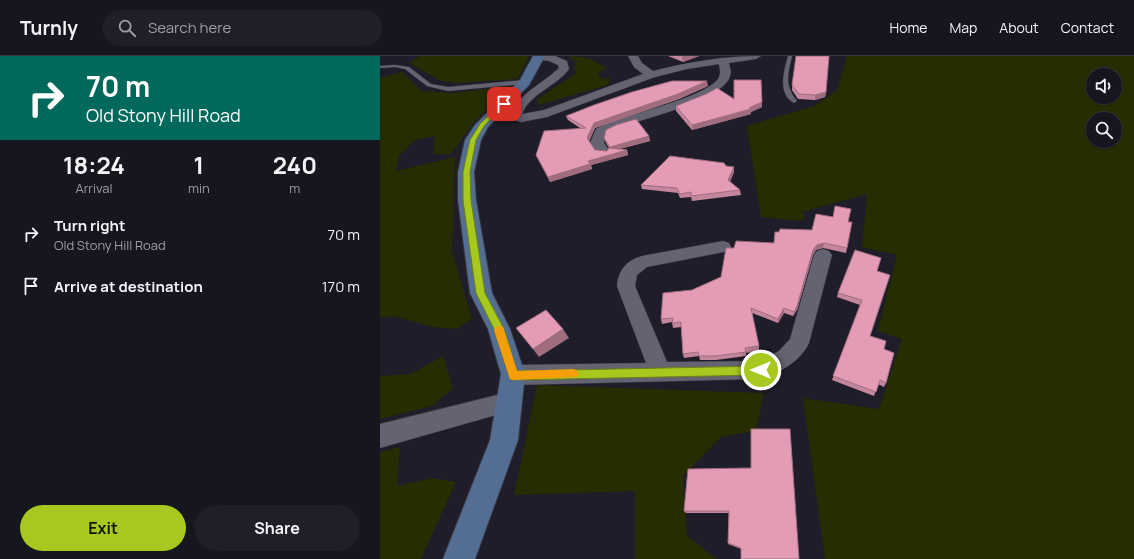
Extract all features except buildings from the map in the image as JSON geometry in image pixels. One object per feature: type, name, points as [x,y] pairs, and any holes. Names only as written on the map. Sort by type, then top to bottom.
[{"type":"street","points":[[459,559],[504,440],[513,375],[499,329],[481,293],[467,200],[466,172],[473,140],[482,125],[525,82],[539,56],[558,60],[563,63],[564,69],[556,78],[532,94],[521,104],[516,111],[515,116],[521,118],[547,113],[651,75],[687,66],[756,56]]},
{"type":"street","points":[[633,56],[638,65],[651,75]]},
{"type":"street","points":[[603,151],[597,143],[600,132],[613,125],[695,98],[711,90],[722,81],[726,72],[723,61]]},
{"type":"street","points":[[660,372],[626,286],[626,276],[634,267],[642,262],[723,247]]},
{"type":"street","points":[[513,375],[761,370],[786,357],[799,343],[823,255]]},
{"type":"street","points":[[380,436],[509,402]]},
{"type":"lane","points":[[790,56],[784,78],[790,96],[794,101]]},
{"type":"lane","points":[[380,67],[395,66],[407,68],[429,85],[448,89],[525,82]]},
{"type":"green space","points":[[420,56],[528,56],[528,59],[517,79],[455,83],[439,80],[409,63]]},
{"type":"green space","points":[[569,56],[589,59],[598,63],[606,69],[598,72],[601,79],[610,77],[608,85],[539,105],[536,100],[575,74],[575,61]]},
{"type":"green space","points":[[847,56],[1134,56],[1134,559],[825,559],[803,398],[879,409],[902,339],[878,331],[897,255],[862,247],[867,194],[802,212],[805,218],[801,221],[761,217],[747,126],[815,106],[837,90]]},
{"type":"green space","points":[[402,72],[421,91],[453,93],[511,86],[475,121],[451,154],[433,154],[435,136],[415,140],[399,156],[396,171],[455,157],[452,251],[472,319],[457,329],[433,327],[394,316],[380,318],[380,78]]},
{"type":"green space","points":[[443,356],[453,388],[432,406],[380,419],[380,376],[411,374]]},
{"type":"green space","points":[[537,385],[764,393],[756,431],[721,437],[683,476],[687,536],[717,559],[635,559],[635,491],[514,495]]},
{"type":"green space","points":[[400,447],[397,486],[433,478],[456,482],[421,559],[380,559],[380,452]]},
{"type":"slow traffic","points":[[499,330],[513,375],[574,374]]},
{"type":"route","points":[[504,104],[482,125],[473,140],[466,172],[467,200],[481,293],[499,329],[513,375],[761,370]]}]
